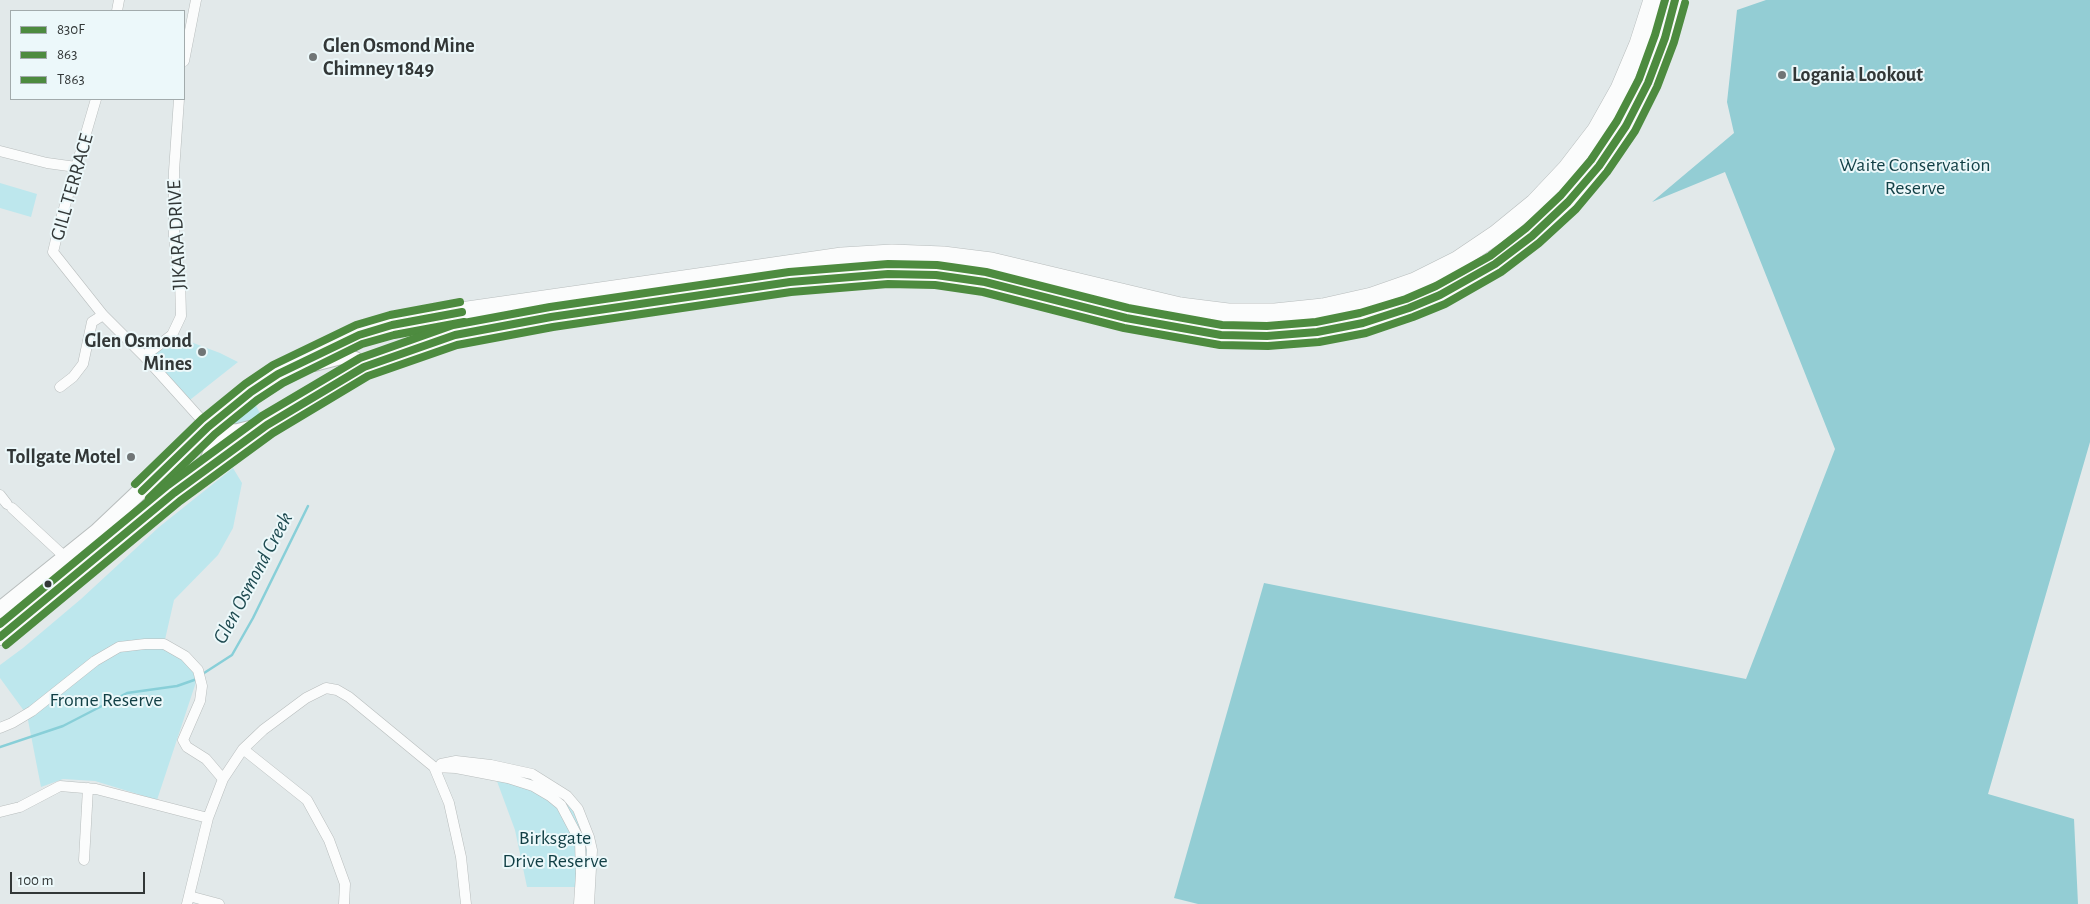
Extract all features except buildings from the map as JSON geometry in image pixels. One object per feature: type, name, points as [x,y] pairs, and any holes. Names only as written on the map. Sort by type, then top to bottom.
[{"type":"highway","points":[[0,610],[66,558],[132,500],[208,428],[251,392],[278,374],[329,348],[392,325],[461,312],[842,257],[892,254],[943,256],[991,262],[1171,305],[1228,313],[1275,313],[1323,308],[1372,297],[1415,282],[1457,260],[1497,234],[1535,203],[1568,168],[1597,130],[1620,89],[1639,44],[1653,0]]},
{"type":"highway","points":[[0,637],[202,472],[267,425],[364,367],[455,335],[542,319],[790,282],[888,274],[936,275],[985,282],[1126,318],[1220,335],[1267,336],[1317,332],[1363,322],[1409,308],[1468,280],[1495,264],[1532,236],[1568,202],[1599,166],[1626,126],[1648,83],[1665,38],[1675,0]]},
{"type":"highway","points":[[278,374],[341,356],[355,360],[364,367]]},
{"type":"highway","points":[[208,428],[223,433],[238,432],[267,425]]},
{"type":"highway","points":[[202,472],[211,454],[213,440],[208,428]]},
{"type":"street","points":[[185,56],[196,0]]},
{"type":"street","name":"GILL TERRACE","points":[[96,100],[53,252],[103,314],[144,356],[208,428]]},
{"type":"street","name":"JIKARA DRIVE","points":[[144,356],[172,335],[180,316],[180,278],[174,238],[174,171],[179,100]]},
{"type":"street","points":[[0,152],[76,168]]},
{"type":"street","points":[[60,387],[73,377],[83,364],[92,322],[103,314]]},
{"type":"street","points":[[0,495],[66,558]]},
{"type":"street","points":[[0,728],[32,711],[95,661],[119,647],[164,644],[185,656],[199,675],[202,686],[200,701],[184,740],[187,747],[206,759],[223,779]]},
{"type":"street","points":[[219,904],[188,900],[208,818],[223,779],[243,749],[263,730],[306,698],[326,688],[337,690],[349,698],[389,728],[434,767],[450,803],[461,857],[466,904]]},
{"type":"street","points":[[243,749],[307,800],[329,840],[345,884],[344,904]]},
{"type":"street","points":[[434,767],[445,762],[456,761],[506,768],[532,774],[567,796],[578,809],[592,850],[589,904]]},
{"type":"street","points":[[434,767],[456,768],[508,778],[533,786],[561,805],[577,832],[580,841],[581,874],[579,904]]},
{"type":"street","points":[[0,812],[20,807],[60,786],[96,789],[208,818]]},
{"type":"street","points":[[84,860],[88,788]]},
{"type":"green space","name":"Waite Conservation Reserve","points":[[1766,0],[2090,0],[2090,442],[1988,794],[2074,819],[2078,904],[1198,904],[1174,898],[1264,583],[1746,679],[1835,449],[1725,172],[1652,202],[1734,133],[1727,102],[1737,10]]},
{"type":"green space","points":[[0,183],[37,194],[31,217],[0,208]]},
{"type":"green space","points":[[172,335],[220,353],[238,362],[186,403],[144,356]]},
{"type":"green space","points":[[254,402],[262,417],[246,427],[220,429]]},
{"type":"green space","name":"Frome Reserve","points":[[233,468],[242,483],[233,528],[218,555],[174,600],[164,644],[185,656],[197,679],[157,800],[95,781],[63,779],[41,787],[27,715],[0,678],[0,665],[81,599],[159,527]]},
{"type":"green space","name":"Birksgate Drive Reserve","points":[[491,765],[552,785],[585,823],[591,887],[527,887],[515,830]]},
{"type":"waterway","name":"Glen Osmond Creek","points":[[201,675],[232,655],[253,618],[308,506]]},
{"type":"waterway","name":"Glen Osmond Creek","points":[[0,747],[63,726],[127,693],[177,686],[197,679]]},
{"type":"transit line","name":"T863","points":[[0,624],[168,485],[262,416],[360,358],[453,325],[550,307],[789,272],[888,264],[937,265],[986,272],[1128,308],[1222,325],[1267,326],[1316,322],[1360,313],[1406,299],[1436,286],[1490,256],[1526,228],[1561,195],[1591,160],[1617,121],[1639,79],[1665,0]]},
{"type":"transit line","name":"830F","points":[[0,637],[174,493],[267,425],[364,367],[455,335],[551,317],[790,282],[888,274],[936,275],[985,282],[1126,318],[1221,335],[1267,336],[1317,332],[1363,323],[1409,308],[1440,295],[1495,264],[1532,236],[1568,202],[1599,166],[1626,126],[1648,83],[1665,38],[1675,0]]},
{"type":"transit line","name":"863","points":[[6,645],[180,501],[273,433],[368,376],[457,345],[553,327],[791,292],[888,284],[935,285],[983,292],[1124,328],[1220,345],[1268,346],[1319,342],[1366,333],[1413,317],[1445,304],[1501,272],[1539,243],[1576,209],[1607,172],[1635,131],[1657,87],[1674,42],[1685,3]]},
{"type":"transit line","name":"T863","points":[[135,484],[202,419],[245,384],[273,365],[356,325],[390,315],[460,302]]},
{"type":"transit line","name":"830F","points":[[142,491],[208,427],[251,392],[278,374],[359,335],[392,325],[462,312]]},
{"type":"transit line","name":"863","points":[[149,498],[215,434],[257,400],[283,383],[362,344],[394,335],[464,322]]},
{"type":"place","name":"Glen Osmond Mine Chimney 1849","points":[[313,57]]},
{"type":"place","name":"Logania Lookout","points":[[1782,75]]},
{"type":"place","name":"Glen Osmond Mines","points":[[202,352]]},
{"type":"place","name":"Tollgate Motel","points":[[131,457]]}]
